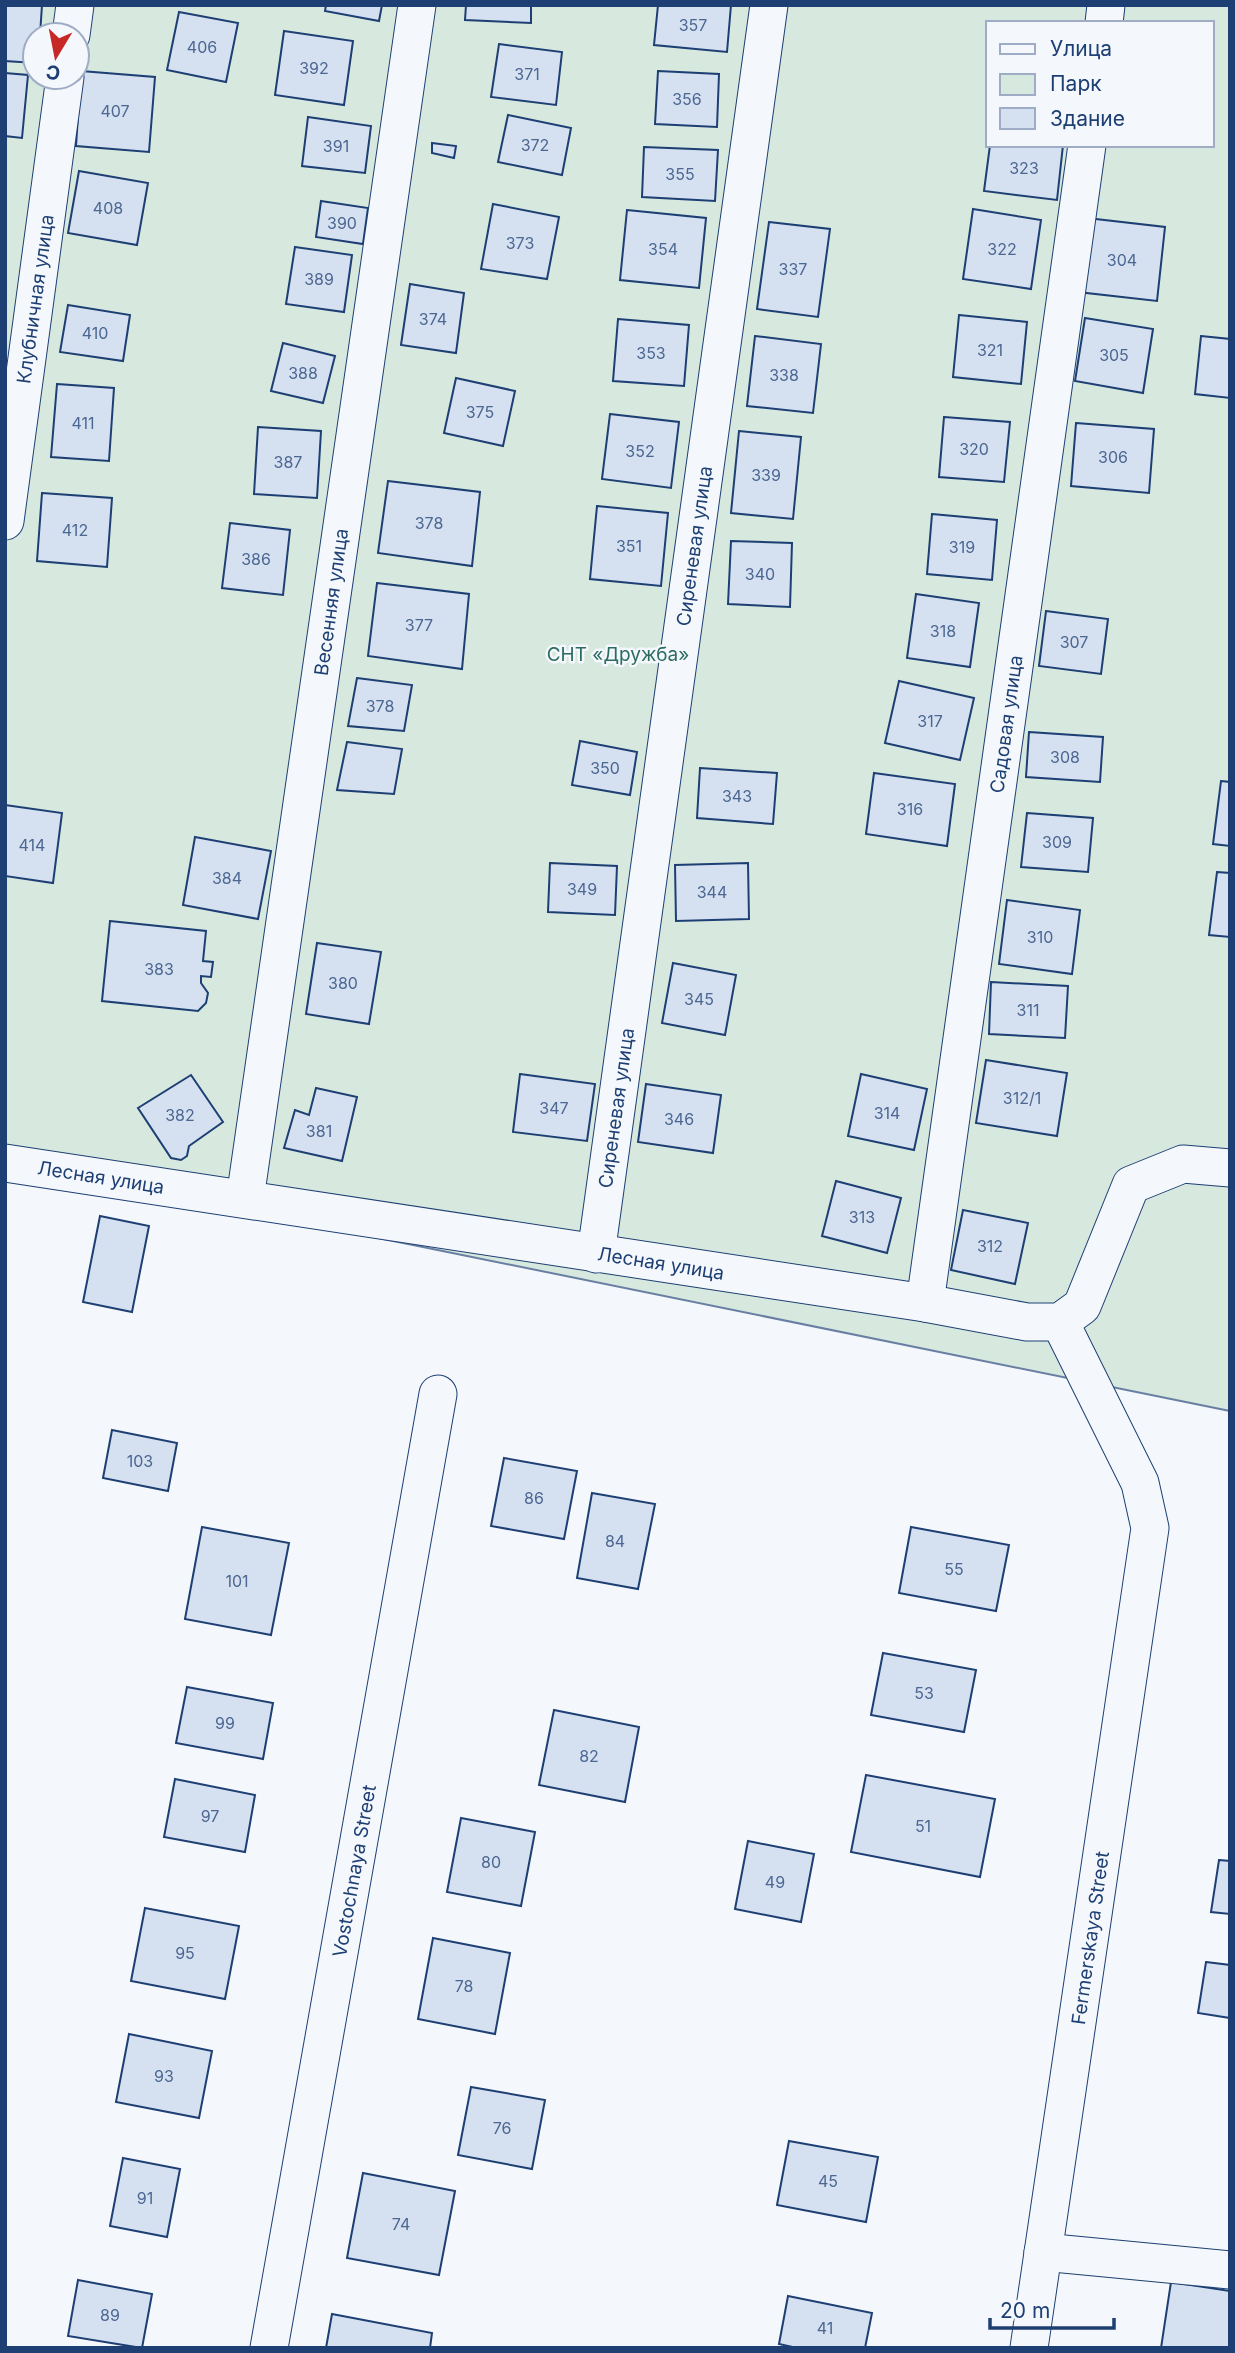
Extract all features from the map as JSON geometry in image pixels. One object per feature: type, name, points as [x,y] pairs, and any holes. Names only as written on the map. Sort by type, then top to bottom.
[{"type":"street","name":"Весенняя улица","points":[[245,1199],[417,5]]},
{"type":"street","name":"Сиреневая улица","points":[[596,1254],[769,5]]},
{"type":"street","name":"Клубничная улица","points":[[5,521],[63,91]]},
{"type":"street","name":"Садовая улица","points":[[925,1303],[1087,147]]},
{"type":"street","name":"Лесная улица","points":[[5,1163],[925,1303],[1027,1322],[1060,1322]]},
{"type":"street","points":[[1060,1322],[1082,1306],[1131,1185],[1183,1164],[1230,1168]]},
{"type":"street","name":"Fermerskaya Street","points":[[1029,2348],[1150,1528],[1140,1483],[1060,1322]]},
{"type":"street","name":"Vostochnaya Street","points":[[269,2348],[438,1394]]},
{"type":"street","points":[[1043,2252],[1230,2270]]},
{"type":"green space","name":"СНТ «Дружба»","points":[[5,5],[1230,5],[1230,1411],[5,1162]]},
{"type":"building","points":[[5,5],[42,5],[41,21],[21,21],[21,62],[5,61]]},
{"type":"building","points":[[326,5],[382,5],[379,21],[325,11]]},
{"type":"building","points":[[466,5],[531,5],[531,23],[465,20]]},
{"type":"building","points":[[658,5],[731,5],[727,52],[654,45]]},
{"type":"building","points":[[179,12],[238,23],[226,82],[167,70]]},
{"type":"building","points":[[284,31],[353,41],[344,105],[275,95]]},
{"type":"building","points":[[499,44],[562,52],[556,105],[491,97]]},
{"type":"building","points":[[658,71],[719,74],[717,127],[655,124]]},
{"type":"building","points":[[91,72],[155,77],[149,152],[76,146],[80,91],[91,91]]},
{"type":"building","points":[[5,73],[21,74],[21,91],[26,91],[22,138],[5,136]]},
{"type":"building","points":[[508,115],[571,128],[562,175],[498,162]]},
{"type":"building","points":[[308,117],[371,126],[365,173],[302,166]]},
{"type":"building","points":[[432,143],[456,146],[454,158],[432,153]]},
{"type":"building","points":[[644,147],[718,150],[715,201],[642,197]]},
{"type":"building","points":[[990,147],[1063,147],[1057,200],[984,191]]},
{"type":"building","points":[[79,171],[148,183],[137,245],[68,233]]},
{"type":"building","points":[[321,201],[368,208],[363,244],[316,237]]},
{"type":"building","points":[[493,204],[559,217],[547,279],[481,269]]},
{"type":"building","points":[[973,209],[1041,220],[1031,289],[963,279]]},
{"type":"building","points":[[627,210],[706,218],[699,288],[620,280]]},
{"type":"building","points":[[1087,218],[1165,227],[1157,301],[1078,292]]},
{"type":"building","points":[[769,222],[830,229],[818,317],[757,309]]},
{"type":"building","points":[[295,247],[352,255],[344,312],[286,304]]},
{"type":"building","points":[[410,284],[464,293],[456,353],[401,345]]},
{"type":"building","points":[[68,305],[130,315],[123,361],[60,352]]},
{"type":"building","points":[[959,315],[1027,322],[1021,384],[953,377]]},
{"type":"building","points":[[1085,318],[1153,329],[1143,393],[1075,381]]},
{"type":"building","points":[[618,319],[689,325],[684,386],[613,381]]},
{"type":"building","points":[[755,336],[821,344],[813,413],[747,406]]},
{"type":"building","points":[[1201,336],[1230,339],[1230,398],[1195,394]]},
{"type":"building","points":[[283,343],[335,356],[323,403],[271,391]]},
{"type":"building","points":[[456,378],[515,391],[503,446],[444,433]]},
{"type":"building","points":[[57,384],[114,388],[109,461],[51,457]]},
{"type":"building","points":[[610,414],[679,422],[671,488],[602,479]]},
{"type":"building","points":[[944,417],[1010,422],[1004,482],[939,477]]},
{"type":"building","points":[[1076,423],[1154,429],[1149,493],[1071,486]]},
{"type":"building","points":[[258,427],[321,431],[317,498],[254,494]]},
{"type":"building","points":[[739,431],[801,437],[793,519],[731,513]]},
{"type":"building","points":[[388,481],[480,492],[472,566],[378,553]]},
{"type":"building","points":[[42,493],[112,498],[107,567],[37,561]]},
{"type":"building","points":[[597,506],[668,513],[661,586],[590,579]]},
{"type":"building","points":[[932,514],[997,520],[992,580],[927,574]]},
{"type":"building","points":[[230,523],[290,530],[283,595],[222,588]]},
{"type":"building","points":[[731,541],[792,543],[790,607],[728,604]]},
{"type":"building","points":[[377,583],[469,594],[462,669],[368,656]]},
{"type":"building","points":[[916,594],[979,603],[970,667],[907,658]]},
{"type":"building","points":[[1046,611],[1108,619],[1101,674],[1039,666]]},
{"type":"building","points":[[357,678],[412,685],[404,731],[348,726]]},
{"type":"building","points":[[899,681],[974,698],[960,760],[885,743]]},
{"type":"building","points":[[1029,732],[1103,737],[1100,782],[1026,777]]},
{"type":"building","points":[[580,741],[637,752],[630,795],[572,785]]},
{"type":"building","points":[[347,742],[402,749],[394,794],[337,790]]},
{"type":"building","points":[[700,768],[777,773],[773,824],[697,818]]},
{"type":"building","points":[[874,773],[955,784],[947,846],[866,834]]},
{"type":"building","points":[[1221,781],[1230,782],[1230,846],[1213,844]]},
{"type":"building","points":[[5,805],[62,813],[53,883],[5,876]]},
{"type":"building","points":[[1027,813],[1093,818],[1088,872],[1021,867]]},
{"type":"building","points":[[195,837],[271,851],[258,919],[183,905]]},
{"type":"building","points":[[550,863],[617,866],[615,915],[548,912]]},
{"type":"building","points":[[748,863],[749,919],[676,921],[675,865]]},
{"type":"building","points":[[1217,872],[1230,873],[1230,937],[1209,935]]},
{"type":"building","points":[[1007,900],[1080,910],[1072,974],[999,964]]},
{"type":"building","points":[[110,921],[206,931],[203,961],[213,962],[211,977],[201,976],[201,983],[208,993],[206,1003],[198,1011],[102,1001]]},
{"type":"building","points":[[317,943],[381,952],[369,1024],[306,1014]]},
{"type":"building","points":[[673,963],[736,975],[725,1035],[662,1023]]},
{"type":"building","points":[[991,982],[1068,986],[1065,1038],[989,1034]]},
{"type":"building","points":[[986,1060],[1067,1073],[1057,1136],[976,1123]]},
{"type":"building","points":[[520,1074],[595,1084],[587,1141],[513,1132]]},
{"type":"building","points":[[861,1074],[927,1089],[914,1150],[848,1136]]},
{"type":"building","points":[[191,1075],[223,1122],[189,1146],[187,1156],[181,1160],[171,1158],[138,1108]]},
{"type":"building","points":[[646,1084],[721,1095],[713,1153],[638,1142]]},
{"type":"building","points":[[316,1088],[357,1097],[342,1161],[284,1148],[295,1110],[309,1115]]},
{"type":"building","points":[[836,1181],[901,1198],[887,1253],[822,1236]]},
{"type":"building","points":[[963,1210],[1028,1223],[1015,1284],[951,1270]]},
{"type":"building","points":[[100,1216],[149,1226],[132,1312],[83,1302]]},
{"type":"building","points":[[112,1430],[177,1443],[168,1491],[103,1478]]},
{"type":"building","points":[[504,1458],[577,1471],[564,1539],[491,1526]]},
{"type":"building","points":[[592,1493],[655,1504],[638,1589],[577,1578]]},
{"type":"building","points":[[202,1527],[289,1543],[271,1635],[185,1619]]},
{"type":"building","points":[[911,1527],[1009,1545],[996,1611],[899,1593]]},
{"type":"building","points":[[883,1653],[976,1670],[964,1732],[871,1715]]},
{"type":"building","points":[[187,1687],[273,1703],[263,1759],[176,1743]]},
{"type":"building","points":[[554,1710],[639,1727],[625,1802],[539,1785]]},
{"type":"building","points":[[866,1775],[995,1799],[980,1877],[851,1852]]},
{"type":"building","points":[[175,1779],[255,1795],[245,1852],[164,1837]]},
{"type":"building","points":[[461,1818],[535,1832],[521,1906],[447,1892]]},
{"type":"building","points":[[748,1841],[814,1854],[801,1922],[735,1909]]},
{"type":"building","points":[[1219,1860],[1230,1861],[1230,1914],[1211,1912]]},
{"type":"building","points":[[145,1908],[239,1926],[225,1999],[131,1981]]},
{"type":"building","points":[[433,1938],[510,1953],[495,2034],[418,2019]]},
{"type":"building","points":[[1206,1962],[1230,1965],[1230,2018],[1198,2013]]},
{"type":"building","points":[[129,2034],[212,2051],[199,2118],[116,2102]]},
{"type":"building","points":[[471,2087],[545,2100],[532,2169],[458,2155]]},
{"type":"building","points":[[789,2141],[878,2157],[866,2222],[777,2205]]},
{"type":"building","points":[[123,2158],[180,2169],[167,2237],[110,2226]]},
{"type":"building","points":[[363,2173],[455,2191],[439,2275],[347,2258]]},
{"type":"building","points":[[78,2280],[152,2294],[142,2348],[68,2336]]},
{"type":"building","points":[[1171,2282],[1230,2291],[1230,2348],[1161,2348]]},
{"type":"building","points":[[788,2296],[872,2313],[865,2348],[797,2348],[779,2344]]},
{"type":"building","points":[[332,2314],[432,2333],[430,2348],[326,2348]]}]
